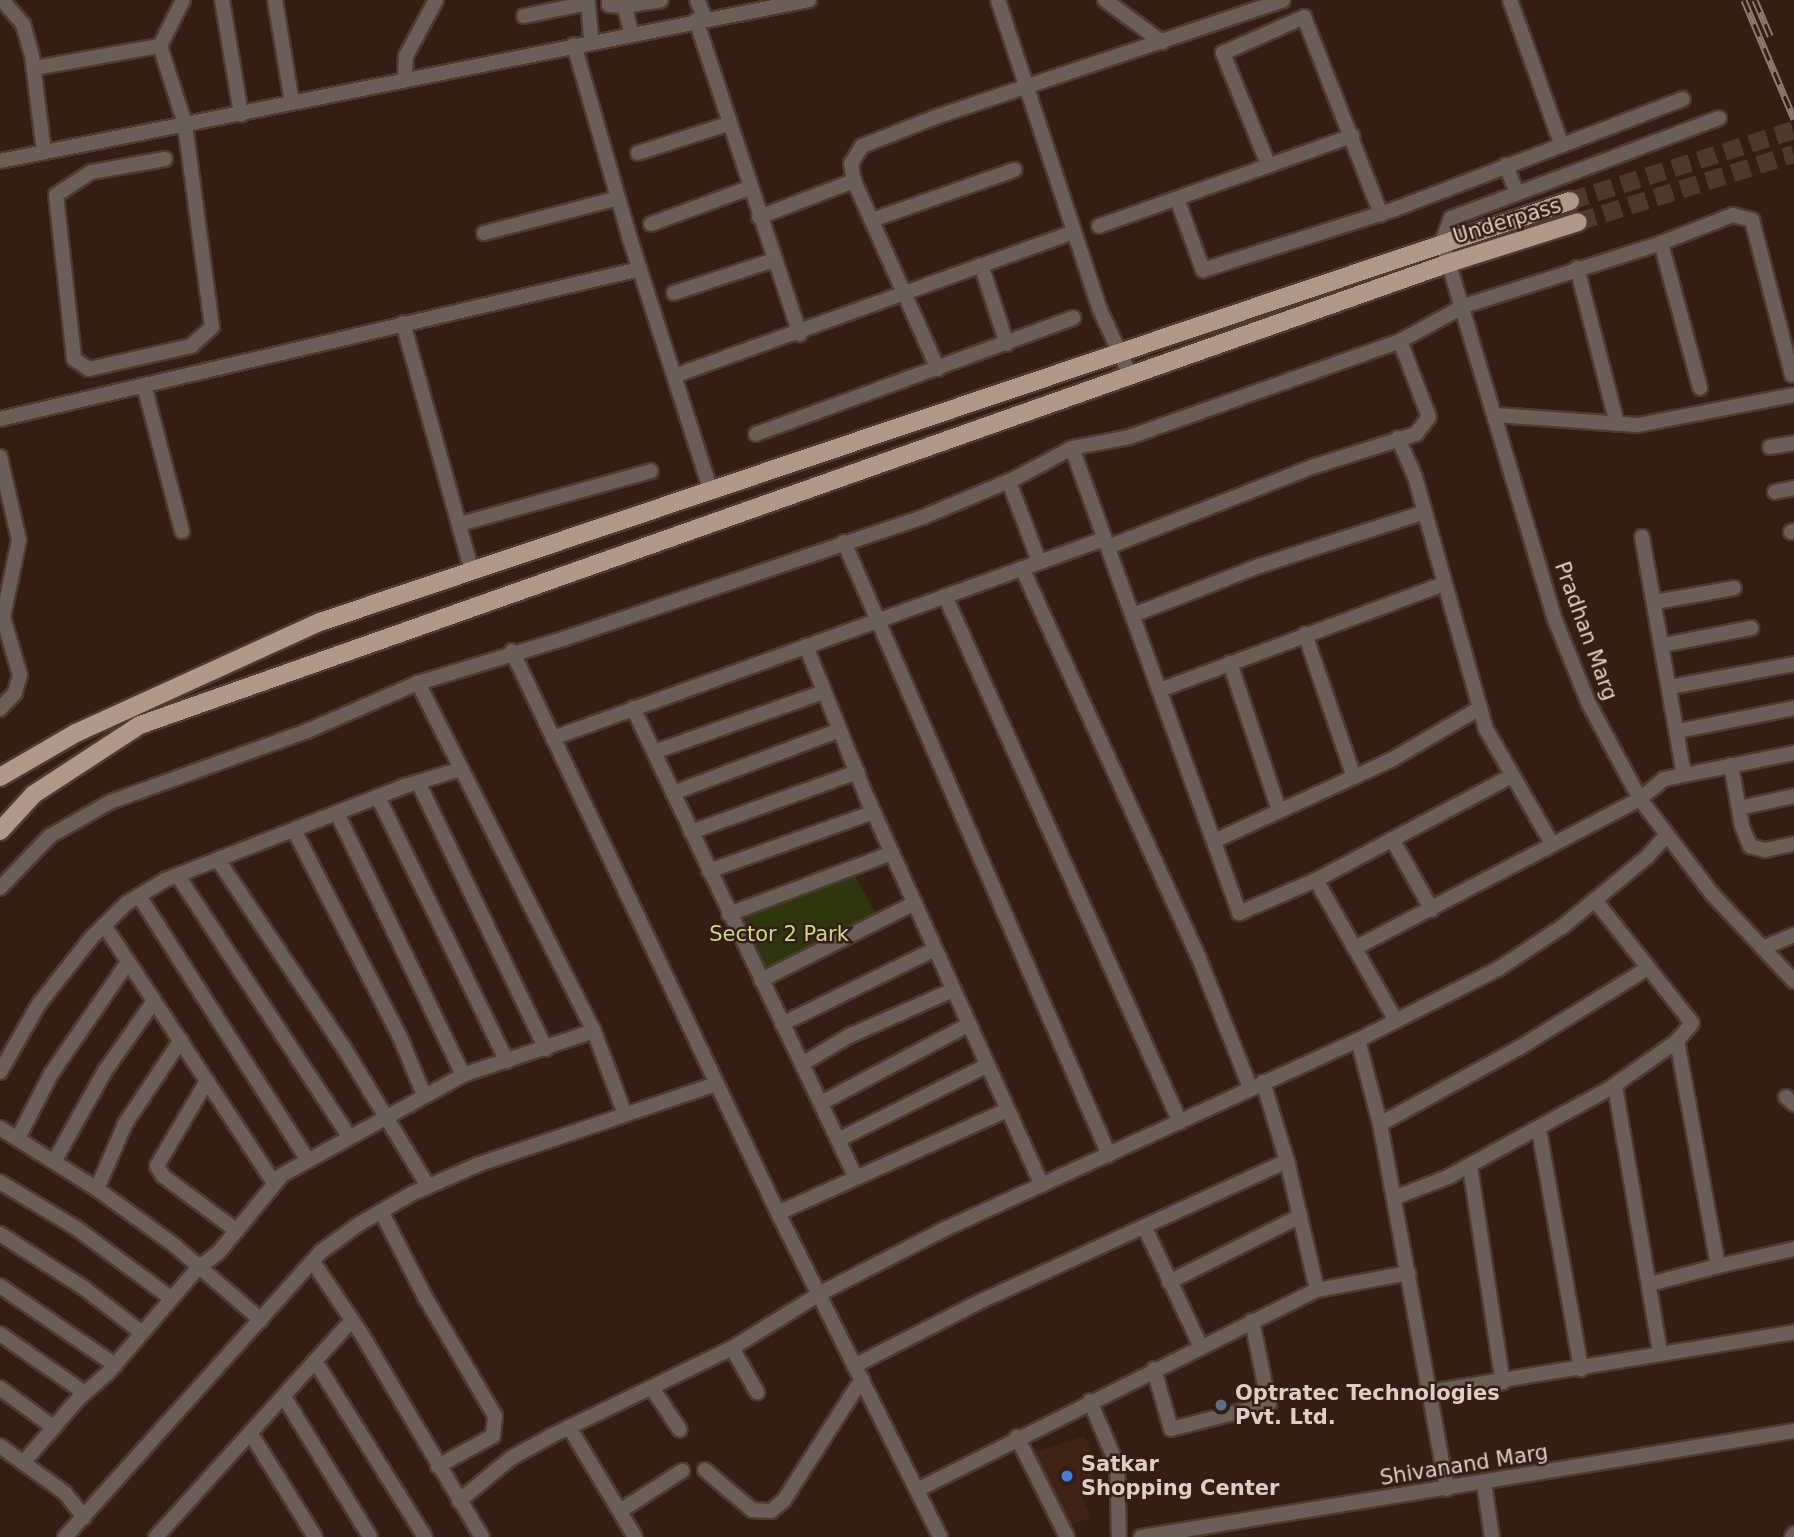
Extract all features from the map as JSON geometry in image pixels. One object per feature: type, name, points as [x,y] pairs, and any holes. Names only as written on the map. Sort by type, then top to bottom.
[{"type":"main road","name":"Underpass","points":[[0,777],[76,733],[320,622],[1119,354],[1442,241],[1570,201]]},
{"type":"main road","name":"Underpass","points":[[0,831],[34,794],[140,725],[1449,263],[1578,222]]},
{"type":"street","points":[[2,0],[23,24],[35,68],[44,152]]},
{"type":"street","points":[[165,159],[91,172],[56,195],[74,359],[89,369],[191,346],[212,327],[185,124],[160,46],[183,0]]},
{"type":"street","points":[[222,0],[241,114]]},
{"type":"street","points":[[275,0],[292,103]]},
{"type":"street","points":[[405,79],[406,56],[436,0]]},
{"type":"street","points":[[609,0],[610,5],[625,6],[661,0]]},
{"type":"street","points":[[697,0],[728,124],[800,334]]},
{"type":"street","points":[[0,161],[700,19],[742,6],[809,0]]},
{"type":"street","points":[[998,0],[1074,232],[1119,354],[1130,375]]},
{"type":"street","points":[[1105,0],[1162,42]]},
{"type":"street","points":[[938,369],[908,293],[854,181],[851,164],[862,146],[933,118],[1280,0]]},
{"type":"street","points":[[1510,0],[1561,143]]},
{"type":"street","points":[[524,16],[589,1],[591,41]]},
{"type":"street","points":[[625,6],[631,33]]},
{"type":"street","points":[[1268,164],[1223,53],[1304,17],[1381,214]]},
{"type":"street","points":[[574,45],[618,198],[711,491]]},
{"type":"street","points":[[35,68],[160,46]]},
{"type":"street","points":[[1177,199],[1203,270],[1381,214],[1561,143],[1683,99]]},
{"type":"street","points":[[1442,241],[1451,218],[1516,191],[1719,118]]},
{"type":"street","points":[[638,153],[728,124]]},
{"type":"street","points":[[1099,226],[1352,136]]},
{"type":"street","points":[[1506,165],[1516,191]]},
{"type":"street","points":[[872,220],[1014,170]]},
{"type":"street","points":[[759,217],[854,181]]},
{"type":"street","points":[[651,224],[749,188]]},
{"type":"street","points":[[484,233],[618,198]]},
{"type":"street","points":[[0,888],[50,836],[74,819],[307,731],[418,683],[512,651],[563,639],[844,542],[1009,482],[1072,448],[1129,437],[1400,341],[1464,306],[1661,243],[1733,215],[1752,220],[1792,375]]},
{"type":"street","points":[[674,376],[800,334],[1074,232]]},
{"type":"street","name":"Pradhan Marg","points":[[1442,241],[1568,654],[1640,799],[1712,894],[1794,981]]},
{"type":"street","points":[[1661,243],[1700,388]]},
{"type":"street","points":[[674,292],[774,260]]},
{"type":"street","points":[[981,265],[1007,344]]},
{"type":"street","points":[[1577,268],[1617,424]]},
{"type":"street","points":[[0,419],[640,269]]},
{"type":"street","points":[[756,434],[1073,318]]},
{"type":"street","points":[[402,323],[472,571]]},
{"type":"street","points":[[552,738],[946,598],[1038,561],[1106,543],[1312,467],[1416,434],[1429,417],[1400,341]]},
{"type":"street","points":[[144,385],[181,531]]},
{"type":"street","points":[[1496,415],[1638,425],[1794,396]]},
{"type":"street","points":[[1398,438],[1415,477],[1422,513],[1486,729],[1552,844]]},
{"type":"street","points":[[1770,447],[1794,443]]},
{"type":"street","points":[[1072,448],[1239,913],[1316,880],[1513,776]]},
{"type":"street","points":[[0,457],[19,540],[3,617],[20,675],[15,693],[0,709]]},
{"type":"street","points":[[460,524],[651,471]]},
{"type":"street","points":[[1009,482],[1038,561]]},
{"type":"street","points":[[1776,492],[1794,488]]},
{"type":"street","points":[[1133,615],[1259,566],[1422,513]]},
{"type":"street","points":[[1642,537],[1684,774]]},
{"type":"street","points":[[844,542],[1109,1155]]},
{"type":"street","points":[[1022,568],[1256,1085],[1287,1161],[1317,1290]]},
{"type":"street","points":[[1160,690],[1444,584]]},
{"type":"street","points":[[1655,602],[1734,588]]},
{"type":"street","points":[[946,598],[1180,1122]]},
{"type":"street","points":[[1663,645],[1751,628]]},
{"type":"street","points":[[1305,634],[1354,777]]},
{"type":"street","points":[[806,646],[874,812],[1005,1111],[1042,1185]]},
{"type":"street","points":[[512,651],[778,1213],[821,1293],[858,1372],[919,1489],[940,1537]]},
{"type":"street","points":[[1230,663],[1279,810]]},
{"type":"street","points":[[1670,687],[1794,664]]},
{"type":"street","points":[[418,683],[594,1031],[624,1112]]},
{"type":"street","points":[[654,752],[823,692]]},
{"type":"street","points":[[633,708],[856,1178]]},
{"type":"street","points":[[1214,841],[1354,777],[1480,708]]},
{"type":"street","points":[[1678,731],[1794,708]]},
{"type":"street","points":[[673,793],[840,730]]},
{"type":"street","points":[[1354,948],[1432,910],[1640,799],[1664,779],[1794,753]]},
{"type":"street","points":[[1731,765],[1750,846],[1765,850],[1794,844]]},
{"type":"street","points":[[0,1072],[39,1004],[104,925],[139,896],[178,876],[337,813],[418,782],[461,769]]},
{"type":"street","points":[[691,832],[857,772]]},
{"type":"street","points":[[418,782],[546,1049]]},
{"type":"street","points":[[1739,808],[1794,796]]},
{"type":"street","points":[[378,797],[507,1061]]},
{"type":"street","points":[[709,871],[874,812]]},
{"type":"street","points":[[337,813],[463,1075]]},
{"type":"street","points":[[294,830],[400,1037],[424,1095]]},
{"type":"street","points":[[459,1501],[511,1458],[732,1348],[821,1293],[1042,1185],[1358,1040],[1498,969],[1595,900],[1647,858],[1667,835]]},
{"type":"street","points":[[1392,839],[1432,910]]},
{"type":"street","points":[[729,914],[892,853]]},
{"type":"street","points":[[218,860],[388,1119],[428,1186]]},
{"type":"street","points":[[178,876],[350,1138]]},
{"type":"street","points":[[1316,880],[1396,1021]]},
{"type":"street","points":[[139,896],[308,1160]]},
{"type":"street","points":[[1394,1198],[1470,1166],[1615,1086],[1678,1041],[1692,1023],[1595,900]]},
{"type":"street","points":[[761,980],[915,903]]},
{"type":"street","points":[[104,925],[275,1184]]},
{"type":"street","points":[[1763,948],[1794,935]]},
{"type":"street","points":[[782,1024],[812,1006],[935,949]]},
{"type":"street","points":[[18,1138],[51,1074],[128,962]]},
{"type":"street","points":[[1380,1124],[1519,1048],[1648,968]]},
{"type":"street","points":[[802,1063],[849,1036],[953,990]]},
{"type":"street","points":[[55,1160],[105,1071],[154,1001]]},
{"type":"street","points":[[821,1103],[968,1025]]},
{"type":"street","points":[[23,1463],[53,1427],[115,1365],[198,1268],[237,1231],[275,1184],[308,1160],[388,1119],[424,1095],[463,1075],[594,1031]]},
{"type":"street","points":[[97,1189],[124,1124],[181,1040]]},
{"type":"street","points":[[1358,1040],[1380,1124],[1447,1489]]},
{"type":"street","points":[[1678,1041],[1718,1266]]},
{"type":"street","points":[[838,1140],[986,1066]]},
{"type":"street","points":[[207,1081],[157,1166],[163,1176],[237,1231]]},
{"type":"street","points":[[65,1537],[313,1262],[381,1211],[428,1186],[624,1112],[716,1084]]},
{"type":"street","points":[[1615,1086],[1660,1353]]},
{"type":"street","points":[[778,1213],[1005,1111]]},
{"type":"street","points":[[0,1128],[55,1160],[97,1189],[261,1320]]},
{"type":"street","points":[[1539,1130],[1581,1369]]},
{"type":"street","points":[[705,1470],[752,1510],[771,1511],[784,1500],[858,1372],[978,1302],[1287,1161]]},
{"type":"street","points":[[1470,1166],[1503,1383]]},
{"type":"street","points":[[0,1182],[76,1228],[171,1298]]},
{"type":"street","points":[[381,1211],[425,1297],[495,1416],[493,1436],[438,1466]]},
{"type":"street","points":[[1169,1282],[1300,1216]]},
{"type":"street","points":[[1145,1228],[1200,1345]]},
{"type":"street","points":[[0,1234],[84,1288],[142,1333]]},
{"type":"street","points":[[1650,1284],[1794,1250]]},
{"type":"street","points":[[313,1262],[352,1321],[482,1537]]},
{"type":"street","points":[[919,1489],[1200,1345],[1317,1290],[1408,1273]]},
{"type":"street","points":[[0,1286],[115,1365]]},
{"type":"street","points":[[156,1537],[352,1321]]},
{"type":"street","points":[[1154,1369],[1171,1429],[1269,1404],[1252,1321]]},
{"type":"street","points":[[1429,1392],[1503,1383],[1660,1353],[1794,1332]]},
{"type":"street","points":[[0,1335],[85,1393]]},
{"type":"street","points":[[732,1348],[757,1392]]},
{"type":"street","points":[[315,1361],[425,1537]]},
{"type":"street","points":[[0,1388],[53,1427]]},
{"type":"street","points":[[652,1388],[680,1430]]},
{"type":"street","points":[[284,1397],[370,1537]]},
{"type":"street","points":[[1090,1401],[1117,1465],[1119,1537]]},
{"type":"street","points":[[569,1427],[635,1537]]},
{"type":"street","name":"Shivanand Marg","points":[[1142,1537],[1205,1533],[1794,1431]]},
{"type":"street","points":[[251,1434],[315,1537]]},
{"type":"street","points":[[1017,1437],[1067,1537]]},
{"type":"street","points":[[0,1446],[65,1493],[84,1517]]},
{"type":"street","points":[[620,1511],[682,1471]]},
{"type":"street","points":[[1484,1483],[1492,1537]]},
{"type":"shaded area","name":"Satkar Shopping Center","points":[[1085,1436],[1095,1459],[1086,1461],[1098,1491],[1082,1497],[1091,1518],[1066,1526],[1032,1453]]},
{"type":"green space","name":"Sector 2 Park","points":[[853,872],[879,920],[762,977],[733,915]]},
{"type":"tunnel","points":[[1570,201],[1794,130]]},
{"type":"tunnel","points":[[1578,222],[1794,154]]},
{"type":"railway","points":[[1744,0],[1794,119]]},
{"type":"railway","points":[[1755,0],[1770,36]]},
{"type":"place","name":"Optratec Technologies Pvt. Ltd.","points":[[1221,1405]]},
{"type":"place","name":"Satkar Shopping Center","points":[[1067,1476]]}]
